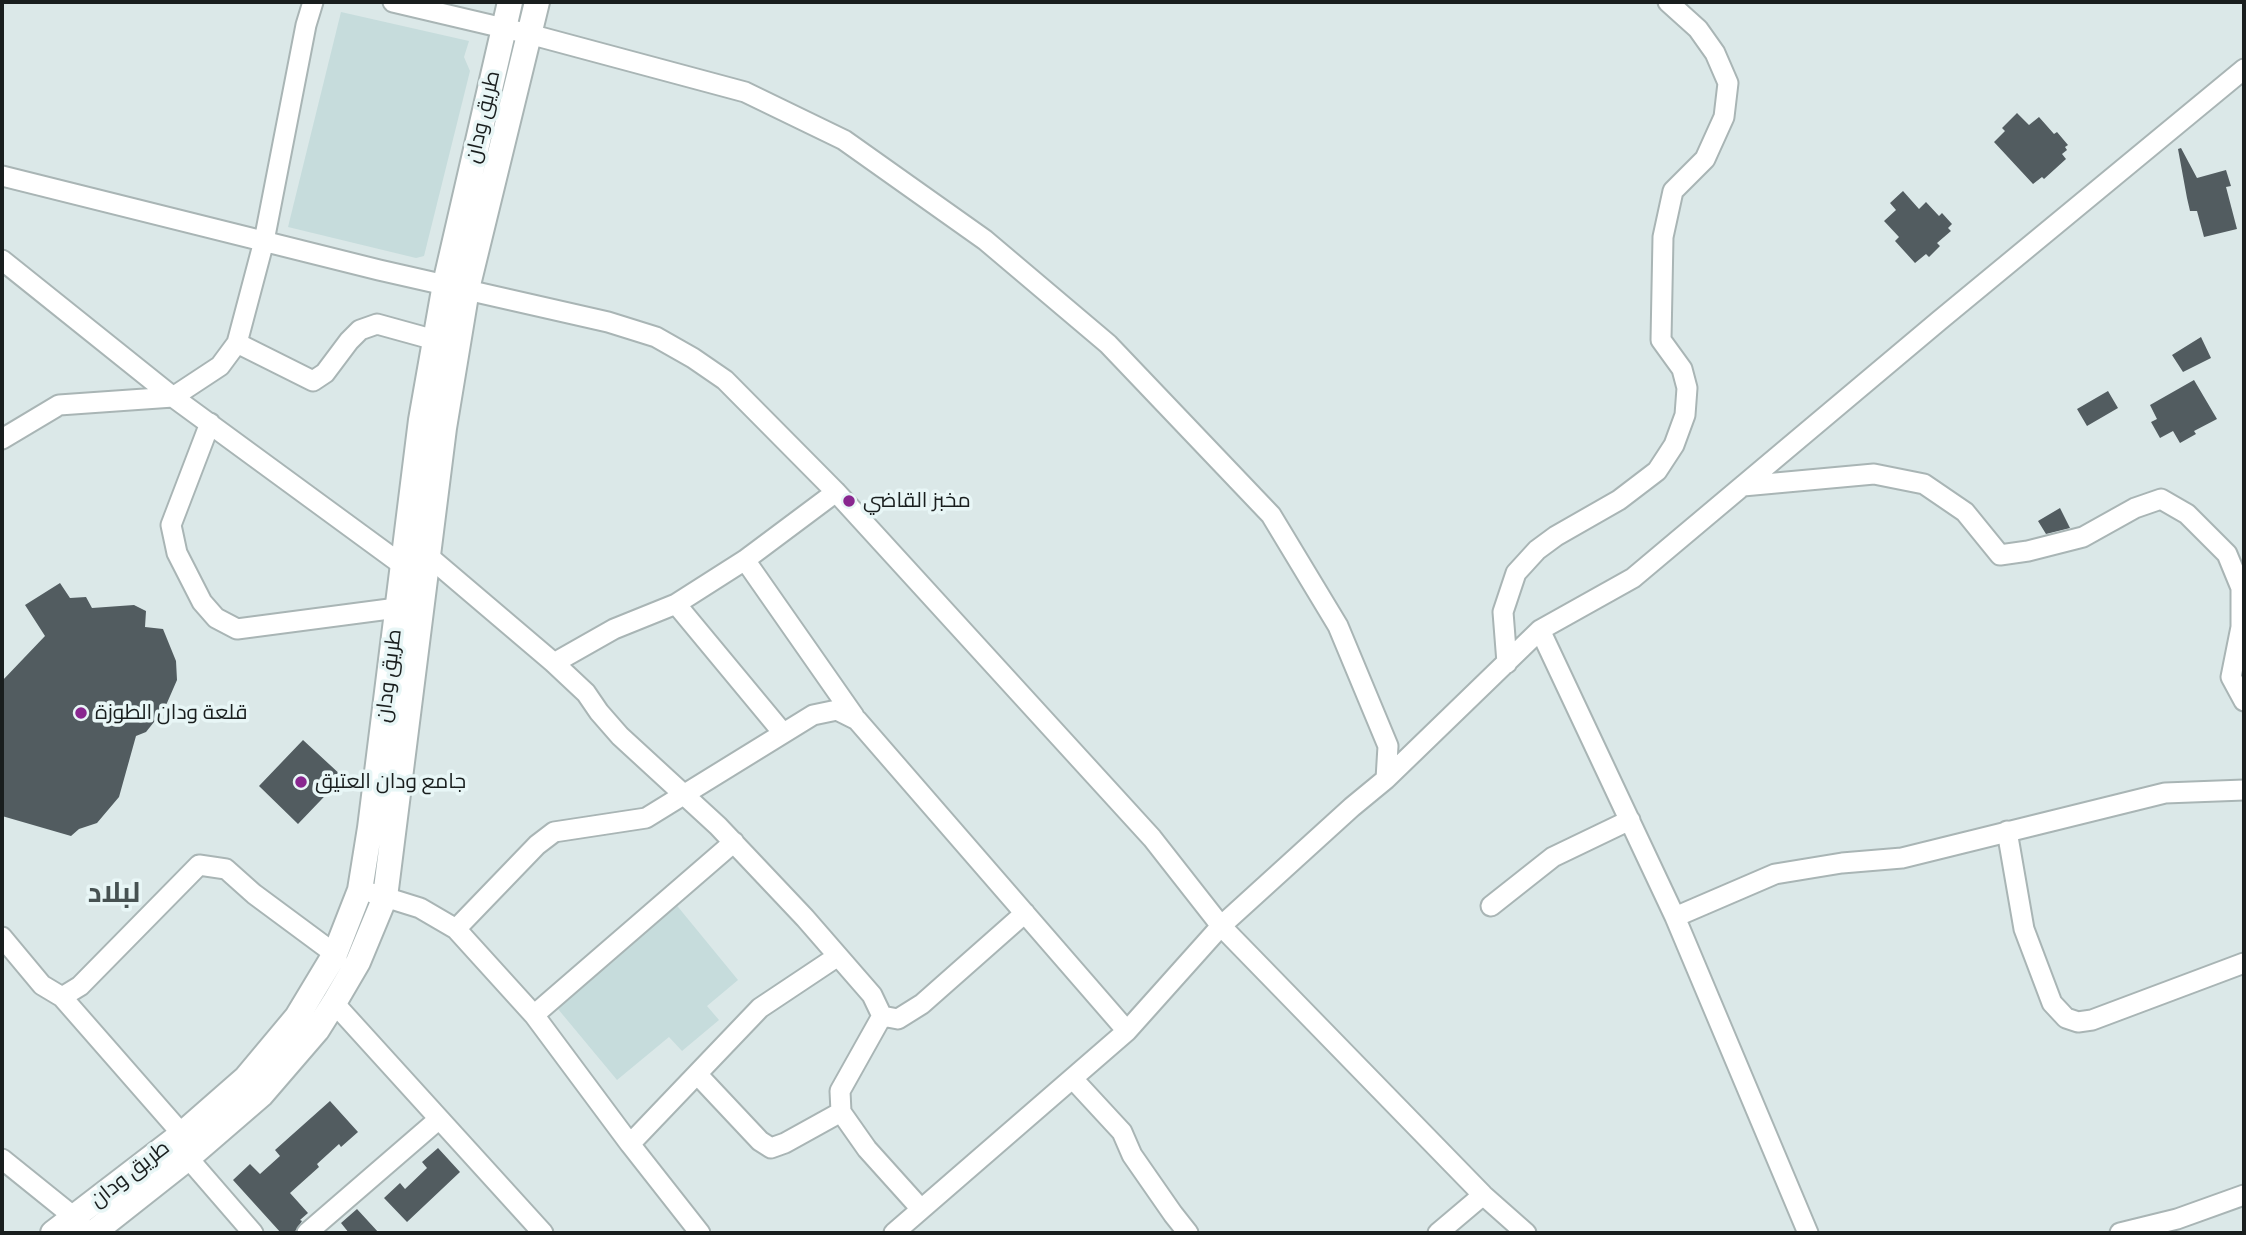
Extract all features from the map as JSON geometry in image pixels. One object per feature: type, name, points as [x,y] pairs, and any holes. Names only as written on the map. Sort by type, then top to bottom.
[{"type":"main road","name":"طريق ودان","points":[[53,1233],[85,1228],[188,1158],[261,1095],[317,1030],[334,1003],[358,962],[385,897],[444,428],[456,286],[509,2]]},
{"type":"main road","name":"طريق ودان","points":[[85,1228],[182,1134],[246,1078],[297,1017],[335,954],[360,890],[370,828],[401,564],[435,341],[456,286],[537,2]]},
{"type":"street","points":[[2,439],[59,405],[173,397],[220,366],[237,343],[264,241],[306,25],[313,2]]},
{"type":"street","points":[[393,2],[529,34],[745,92],[844,140],[985,240],[1108,344],[1271,514],[1338,626],[1388,747],[1386,779]]},
{"type":"street","points":[[1507,663],[1503,612],[1516,573],[1537,550],[1556,536],[1619,500],[1657,471],[1674,445],[1685,415],[1687,388],[1682,369],[1661,340],[1663,237],[1673,191],[1704,159],[1724,117],[1728,83],[1715,53],[1698,29],[1668,2]]},
{"type":"street","points":[[894,1233],[1127,1031],[1221,926],[1386,779],[1540,630],[1633,578],[2244,69]]},
{"type":"street","points":[[2,176],[608,322],[656,337],[725,380],[836,492],[1152,838],[1221,926],[1483,1195],[1526,1233]]},
{"type":"street","points":[[2,260],[173,397],[401,564]]},
{"type":"street","points":[[237,343],[313,381],[325,373],[360,330],[377,324],[435,341]]},
{"type":"street","points":[[210,423],[171,525],[177,553],[202,602],[216,618],[237,629],[397,608]]},
{"type":"street","points":[[1743,486],[1874,474],[1924,484],[1965,512],[2000,555],[2083,537],[2135,508],[2161,499],[2187,514],[2227,554],[2241,588],[2241,627],[2231,677],[2244,701]]},
{"type":"street","points":[[554,663],[614,629],[676,604],[745,560],[836,492]]},
{"type":"street","points":[[427,555],[554,663],[586,693],[620,736],[734,842],[872,995],[882,1016]]},
{"type":"street","points":[[745,560],[857,720],[1127,1031]]},
{"type":"street","points":[[676,604],[783,733]]},
{"type":"street","points":[[1540,630],[1675,917],[1808,1233]]},
{"type":"street","points":[[456,929],[537,845],[554,832],[646,818],[813,715],[837,710],[857,720]]},
{"type":"street","points":[[1675,917],[1775,874],[1842,863],[1902,858],[2165,793],[2244,790]]},
{"type":"street","points":[[1491,906],[1553,857],[1630,820]]},
{"type":"street","points":[[2007,831],[2024,929],[2052,1003],[2066,1018],[2092,1020],[2244,963]]},
{"type":"street","points":[[534,1015],[734,842]]},
{"type":"street","points":[[62,997],[80,986],[199,865],[226,869],[254,894],[335,954]]},
{"type":"street","points":[[360,890],[420,908],[456,929],[534,1015],[700,1233]]},
{"type":"street","points":[[882,1016],[898,1019],[922,1004],[1025,913]]},
{"type":"street","points":[[2,937],[42,985],[62,997],[182,1134]]},
{"type":"street","points":[[630,1144],[760,1008],[838,956]]},
{"type":"street","points":[[334,1003],[543,1233]]},
{"type":"street","points":[[882,1016],[840,1091],[841,1112],[867,1149],[921,1209]]},
{"type":"street","points":[[697,1074],[760,1141],[771,1148],[841,1112]]},
{"type":"street","points":[[1073,1079],[1122,1132],[1132,1155],[1188,1233]]},
{"type":"street","points":[[307,1233],[439,1119]]},
{"type":"street","points":[[188,1158],[253,1233]]},
{"type":"street","points":[[2,1159],[85,1228]]},
{"type":"street","points":[[1437,1233],[1483,1195]]},
{"type":"street","points":[[2120,1233],[2177,1219],[2244,1195]]},
{"type":"shaded area","points":[[341,12],[469,41],[464,57],[470,71],[424,256],[416,258],[288,227]]},
{"type":"shaded area","points":[[674,902],[738,980],[707,1006],[719,1020],[682,1051],[669,1037],[617,1080],[553,1003]]},
{"type":"building","points":[[2017,113],[2029,125],[2039,117],[2068,145],[2062,154],[2066,159],[2044,179],[2042,177],[2033,184],[1994,142],[2005,131],[2002,128]]},
{"type":"building","points":[[2181,148],[2197,178],[2226,170],[2231,186],[2226,187],[2237,229],[2204,237],[2197,211],[2190,211],[2178,149]]},
{"type":"building","points":[[1903,191],[1919,209],[1926,202],[1939,216],[1942,213],[1952,224],[1948,228],[1951,231],[1937,243],[1940,246],[1929,257],[1926,254],[1915,263],[1895,241],[1899,237],[1884,221],[1896,210],[1890,203]]},
{"type":"building","points":[[2201,337],[2211,358],[2183,372],[2172,355]]},
{"type":"building","points":[[2194,380],[2217,419],[2194,431],[2196,434],[2180,443],[2173,431],[2160,438],[2151,422],[2157,419],[2150,405]]},
{"type":"building","points":[[2108,391],[2118,408],[2087,426],[2077,409]]},
{"type":"building","points":[[2060,508],[2070,528],[2046,534],[2038,521]]},
{"type":"building","name":"قلعة ودان الطوزة","points":[[60,583],[70,598],[86,597],[92,608],[134,605],[146,611],[145,627],[163,629],[176,661],[177,680],[167,703],[154,722],[146,732],[136,736],[119,797],[97,823],[79,829],[71,836],[2,816],[2,681],[45,636],[25,605]]},
{"type":"building","name":"جامع ودان العتيق","points":[[303,740],[343,777],[298,824],[259,786]]},
{"type":"building","points":[[330,1101],[358,1132],[341,1147],[339,1144],[317,1164],[319,1167],[290,1193],[308,1213],[300,1220],[302,1221],[294,1233],[281,1233],[233,1180],[250,1164],[260,1174],[280,1156],[275,1150]]},
{"type":"building","points":[[438,1148],[460,1172],[407,1222],[384,1198],[400,1183],[405,1189],[427,1168],[422,1162]]},
{"type":"building","points":[[357,1209],[379,1233],[349,1233],[341,1223]]},
{"type":"place","name":"مخبز القاضي","points":[[849,501]]},
{"type":"place","name":"قلعة ودان الطوزة","points":[[81,713]]},
{"type":"place","name":"جامع ودان العتيق","points":[[301,782]]},
{"type":"district","name":"لبلاد","points":[[114,894]]}]
